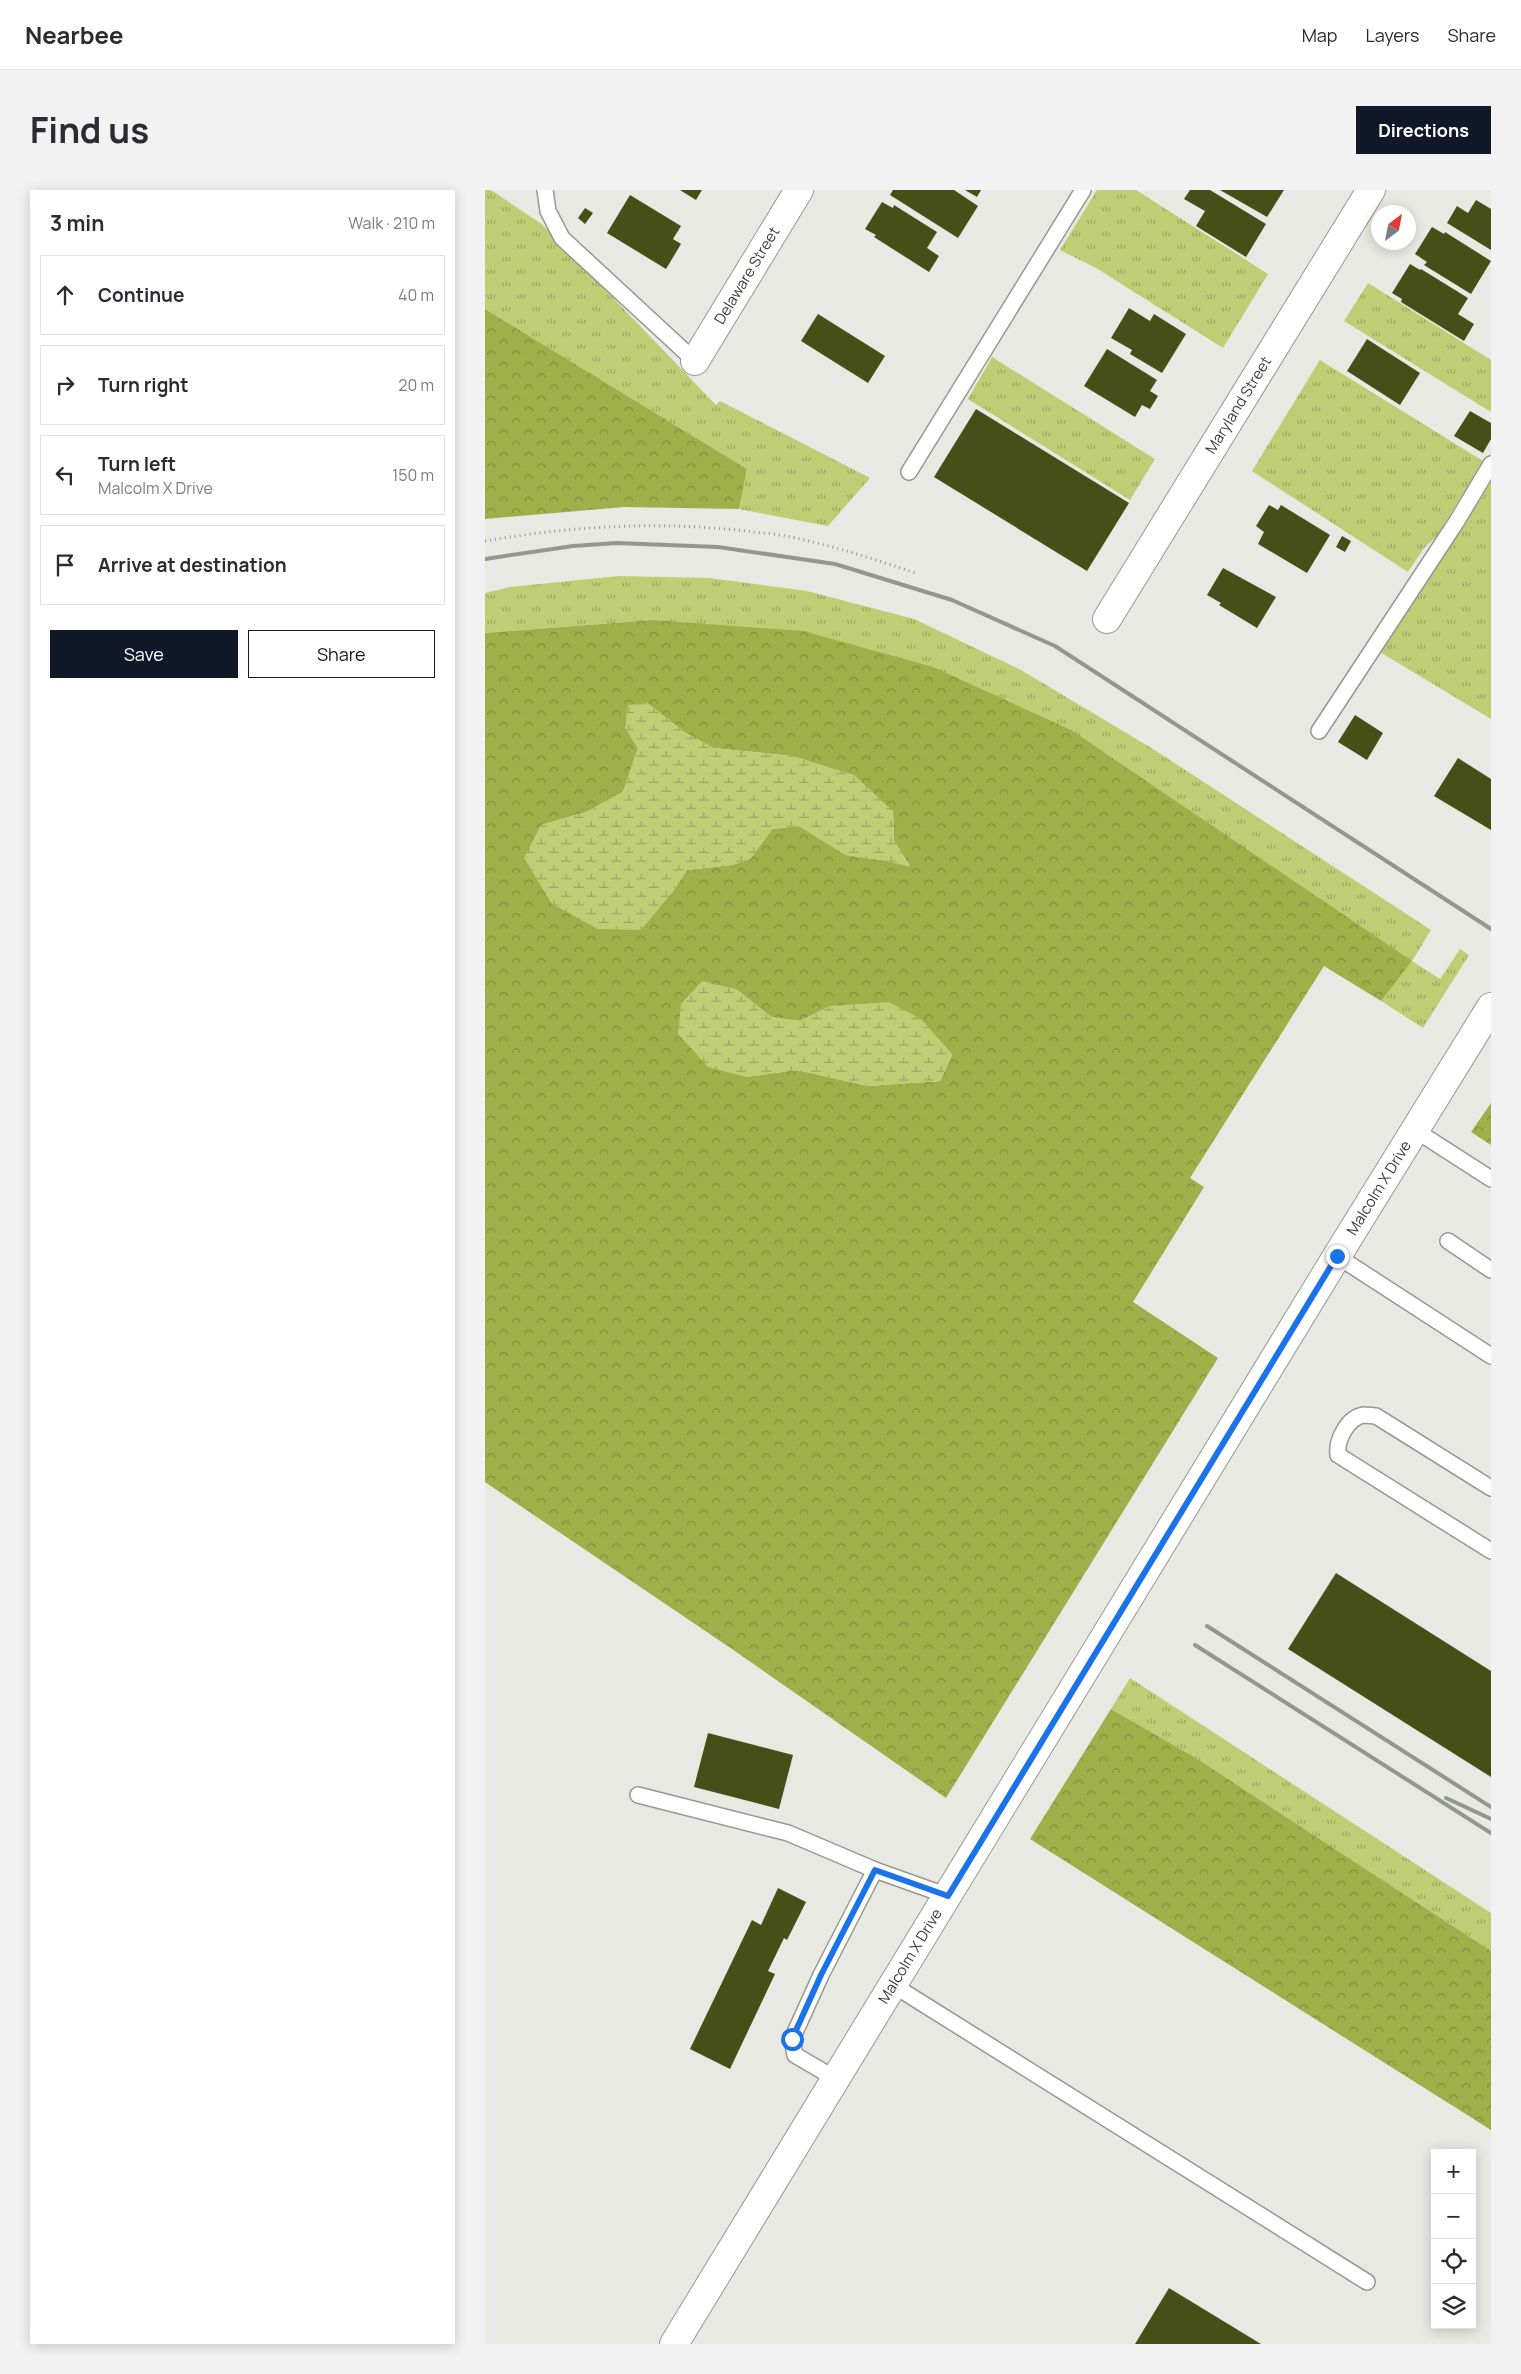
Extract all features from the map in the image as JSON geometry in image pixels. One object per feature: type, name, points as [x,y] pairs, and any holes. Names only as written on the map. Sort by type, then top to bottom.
[{"type":"street","name":"Delaware Street","points":[[695,361],[799,190]]},
{"type":"street","name":"Maryland Street","points":[[1107,619],[1371,190]]},
{"type":"street","name":"Malcolm X Drive","points":[[674,2344],[1491,1006]]},
{"type":"lane","points":[[545,190],[548,211],[562,238],[695,361]]},
{"type":"lane","points":[[909,472],[1083,190]]},
{"type":"lane","points":[[1319,731],[1457,521],[1491,464]]},
{"type":"lane","points":[[1415,1130],[1491,1179]]},
{"type":"lane","points":[[1448,1241],[1491,1270]]},
{"type":"lane","points":[[1337,1256],[1491,1356]]},
{"type":"lane","points":[[1491,1488],[1376,1416],[1364,1415],[1354,1419],[1339,1438],[1338,1455],[1491,1551]]},
{"type":"lane","points":[[638,1795],[788,1833],[875,1870],[948,1896]]},
{"type":"lane","points":[[836,2079],[795,2055],[792,2039],[821,1975],[875,1870]]},
{"type":"lane","points":[[893,1985],[1367,2282]]},
{"type":"path","points":[[485,541],[595,527],[667,526],[727,529],[789,536],[856,553],[915,573]]},
{"type":"green space","points":[[485,190],[491,190],[543,225],[716,405],[720,401],[870,478],[828,526],[739,509],[747,469],[485,309]]},
{"type":"green space","points":[[1097,190],[1136,190],[1268,274],[1223,348],[1096,268],[1060,250]]},
{"type":"green space","points":[[1368,283],[1491,360],[1491,412],[1344,321]]},
{"type":"green space","points":[[485,309],[747,469],[739,509],[624,507],[485,519]]},
{"type":"green space","points":[[992,357],[1155,459],[1130,500],[968,399]]},
{"type":"green space","points":[[1320,360],[1483,461],[1437,536],[1424,548],[1408,572],[1252,471]]},
{"type":"green space","points":[[1491,481],[1491,719],[1380,652],[1464,526]]},
{"type":"green space","points":[[619,576],[709,578],[807,591],[914,619],[1021,670],[1153,749],[1431,930],[1412,961],[1440,979],[1460,949],[1469,955],[1423,1028],[1381,1001],[1411,960],[652,620],[485,633],[485,593],[510,587]]},
{"type":"green space","points":[[652,620],[803,631],[933,667],[1071,730],[1412,961],[1381,1001],[1324,966],[1190,1178],[1204,1187],[1133,1302],[1218,1358],[946,1798],[729,1647],[485,1482],[485,633]],"holes":[[[647,703],[686,733],[713,748],[793,756],[893,811],[894,841],[910,866],[846,855],[799,826],[772,829],[750,859],[732,865],[687,870],[672,893],[541,825],[586,812],[623,792],[638,748],[625,727]],[[736,989],[771,1017],[800,1021],[830,1006],[952,1055],[940,1081],[868,1086],[797,1070],[746,1077]]]},
{"type":"green space","points":[[647,703],[686,733],[713,748],[793,756],[854,775],[893,811],[894,841],[910,867],[888,861],[846,855],[799,826],[772,829],[750,859],[732,865],[687,870],[672,893],[641,930],[598,929],[552,904],[524,858],[541,825],[586,812],[623,792],[638,748],[625,727],[628,705]]},
{"type":"green space","points":[[702,981],[736,989],[771,1017],[800,1021],[830,1006],[889,1002],[921,1019],[952,1054],[940,1081],[868,1086],[797,1070],[746,1077],[708,1067],[678,1034],[681,1004]]},
{"type":"green space","points":[[1491,1103],[1491,1145],[1471,1132]]},
{"type":"green space","points":[[1130,1678],[1491,1913],[1491,1951],[1196,1758],[1111,1709]]},
{"type":"green space","points":[[1111,1709],[1196,1758],[1491,1951],[1491,2130],[1030,1839]]},
{"type":"building","points":[[680,190],[702,190],[696,200]]},
{"type":"building","points":[[893,190],[954,190],[978,206],[958,238],[890,195]]},
{"type":"building","points":[[965,190],[981,190],[977,197]]},
{"type":"building","points":[[1190,190],[1210,190],[1266,224],[1246,257],[1196,226],[1205,211],[1184,199]]},
{"type":"building","points":[[1220,190],[1284,190],[1267,217]]},
{"type":"building","points":[[630,195],[681,226],[673,239],[681,244],[666,269],[607,233]]},
{"type":"building","points":[[1476,200],[1491,209],[1491,250],[1447,223],[1457,206],[1468,213]]},
{"type":"building","points":[[882,202],[893,208],[894,205],[937,232],[927,248],[939,256],[929,272],[874,237],[876,235],[865,229]]},
{"type":"building","points":[[585,208],[593,213],[585,224],[578,218]]},
{"type":"building","points":[[1432,227],[1444,234],[1445,232],[1491,261],[1471,294],[1424,265],[1427,262],[1415,254]]},
{"type":"building","points":[[1410,264],[1468,298],[1458,314],[1474,324],[1464,341],[1401,302],[1402,299],[1392,293]]},
{"type":"building","points":[[1129,308],[1150,321],[1154,314],[1186,334],[1162,373],[1130,354],[1132,350],[1111,338]]},
{"type":"building","points":[[818,314],[885,356],[868,383],[801,341]]},
{"type":"building","points":[[1367,339],[1420,373],[1400,405],[1347,371]]},
{"type":"building","points":[[1107,349],[1157,380],[1150,391],[1158,396],[1150,409],[1142,405],[1135,417],[1084,386]]},
{"type":"building","points":[[976,409],[1129,503],[1087,571],[934,477]]},
{"type":"building","points":[[1470,411],[1491,423],[1491,439],[1483,453],[1454,436]]},
{"type":"building","points":[[1269,505],[1278,510],[1281,505],[1330,535],[1307,573],[1258,544],[1264,532],[1256,526]]},
{"type":"building","points":[[1342,536],[1351,541],[1345,552],[1336,547]]},
{"type":"building","points":[[1223,568],[1276,597],[1257,628],[1219,605],[1221,603],[1207,595]]},
{"type":"building","points":[[1355,715],[1383,733],[1367,760],[1338,742]]},
{"type":"building","points":[[1458,758],[1491,779],[1491,830],[1434,796]]},
{"type":"building","points":[[1336,1573],[1491,1671],[1491,1777],[1288,1649]]},
{"type":"building","points":[[708,1733],[793,1755],[779,1809],[694,1787]]},
{"type":"building","points":[[778,1888],[806,1902],[787,1940],[784,1938],[768,1971],[775,1974],[730,2069],[690,2049],[752,1920],[761,1925]]},
{"type":"building","points":[[1169,2288],[1261,2344],[1135,2344]]},
{"type":"railway","points":[[485,559],[573,546],[616,543],[718,547],[835,564],[952,600],[1055,646],[1491,929]]},
{"type":"railway","points":[[1207,1626],[1491,1807]]},
{"type":"railway","points":[[1195,1645],[1491,1833]]},
{"type":"railway","points":[[1446,1798],[1491,1819]]},
{"type":"route","points":[[792,2039],[821,1975],[875,1870],[948,1896],[1337,1256]]}]
